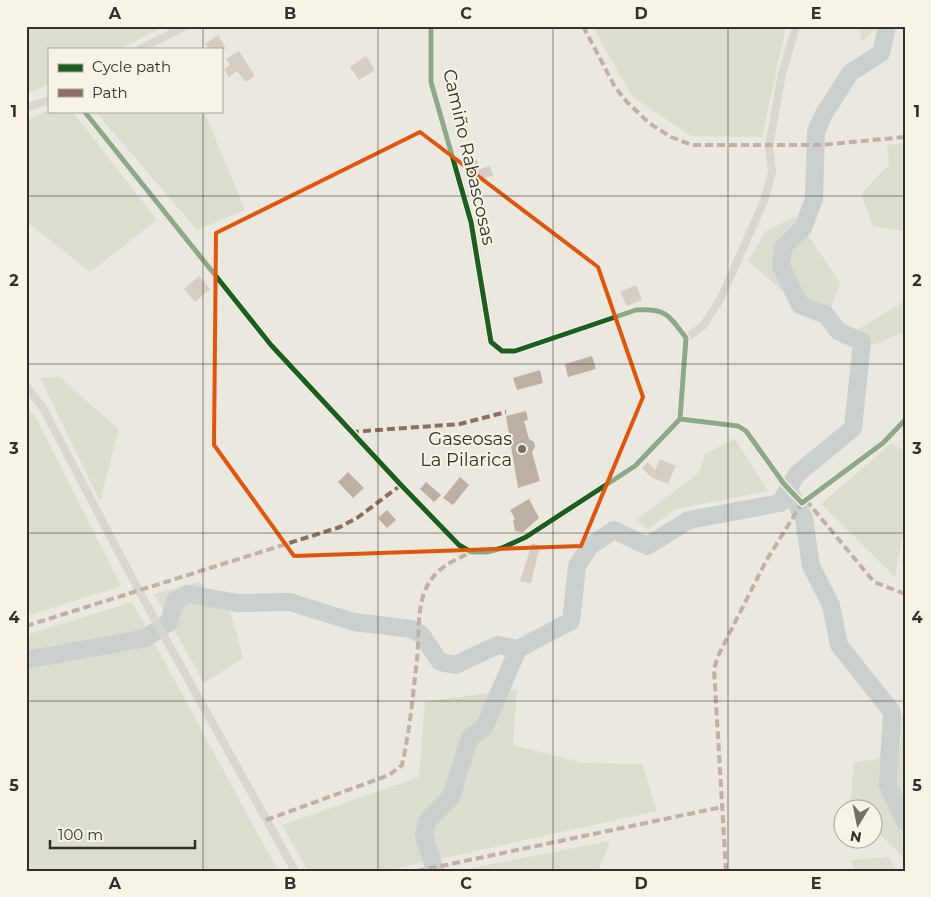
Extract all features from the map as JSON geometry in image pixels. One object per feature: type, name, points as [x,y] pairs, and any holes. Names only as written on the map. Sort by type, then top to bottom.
[{"type":"street","points":[[142,48],[186,26]]},
{"type":"street","name":"Camiño Rabascosas","points":[[431,26],[431,82],[471,222],[491,342],[502,351],[515,351],[636,310],[656,309],[671,318],[686,338]]},
{"type":"street","points":[[85,112],[271,345],[459,545],[471,552],[487,552],[502,548],[526,537],[634,466],[680,419],[686,338],[703,326],[721,298],[764,201],[772,172],[769,146],[782,74],[796,26]]},
{"type":"street","points":[[26,108],[48,100]]},
{"type":"street","points":[[26,386],[43,408],[144,600],[295,871]]},
{"type":"street","points":[[680,419],[738,426],[746,431],[784,484],[802,503],[883,443],[905,420]]},
{"type":"highlighted area","points":[[420,132],[598,267],[643,397],[581,546],[294,556],[214,445],[216,233]]},
{"type":"green space","points":[[26,26],[165,26],[122,48],[48,48],[48,84],[26,95]]},
{"type":"green space","points":[[592,26],[786,26],[762,137],[691,136],[632,96]]},
{"type":"green space","points":[[858,26],[879,26],[862,42]]},
{"type":"green space","points":[[48,110],[48,112],[73,112],[157,220],[90,272],[26,221],[26,121]]},
{"type":"green space","points":[[96,112],[204,112],[245,210],[197,230]]},
{"type":"green space","points":[[902,143],[905,149],[905,231],[873,227],[861,194],[889,165],[887,145]]},
{"type":"green space","points":[[795,216],[840,283],[824,327],[748,261],[765,232]]},
{"type":"green space","points":[[905,301],[905,331],[874,345],[857,330]]},
{"type":"green space","points":[[59,377],[119,429],[100,501],[40,378]]},
{"type":"green space","points":[[26,404],[36,418],[121,586],[26,616]]},
{"type":"green space","points":[[735,439],[768,491],[676,509],[648,529],[636,520],[699,473],[705,454]]},
{"type":"green space","points":[[891,443],[905,451],[905,522],[895,577],[821,504]]},
{"type":"green space","points":[[199,582],[230,611],[243,658],[204,683],[154,594]]},
{"type":"green space","points":[[132,602],[278,871],[26,871],[26,635]]},
{"type":"green space","points":[[517,689],[513,745],[583,763],[642,764],[657,811],[385,871],[308,871],[282,825],[419,777],[425,702]]},
{"type":"green space","points":[[905,713],[905,859],[884,839],[884,800],[851,800],[854,762],[879,759],[887,714]]},
{"type":"green space","points":[[610,841],[598,871],[457,871]]},
{"type":"green space","points":[[888,857],[898,871],[855,871],[851,860]]},
{"type":"building","points":[[218,35],[226,49],[208,48],[205,44]]},
{"type":"building","points":[[239,51],[255,76],[246,82],[237,71],[229,77],[224,69],[230,65],[226,59]]},
{"type":"building","points":[[366,56],[375,70],[359,80],[350,67]]},
{"type":"building","points":[[477,159],[480,169],[490,166],[493,176],[472,181],[464,162]]},
{"type":"building","points":[[199,276],[210,289],[195,302],[184,289]]},
{"type":"building","points":[[636,285],[642,300],[627,306],[620,292]]},
{"type":"building","points":[[592,356],[596,369],[568,377],[565,364]]},
{"type":"building","points":[[540,370],[543,383],[517,390],[513,378]]},
{"type":"building","name":"Gaseosas La Pilarica","points":[[526,411],[528,420],[524,421],[529,439],[534,442],[535,447],[532,452],[540,481],[518,488],[506,416]]},
{"type":"building","points":[[660,459],[676,466],[668,483],[670,485],[651,477],[642,468],[648,462],[655,470]]},
{"type":"building","points":[[348,472],[364,488],[353,498],[338,482]]},
{"type":"building","points":[[460,477],[469,485],[453,505],[443,498]]},
{"type":"building","points":[[426,482],[441,495],[434,502],[420,489]]},
{"type":"building","points":[[529,499],[539,518],[523,532],[515,531],[513,520],[515,519],[510,510]]},
{"type":"building","points":[[387,510],[396,520],[387,528],[378,518]]},
{"type":"building","points":[[532,544],[540,546],[531,583],[520,581]]},
{"type":"waterway","points":[[435,871],[424,835],[428,820],[451,797],[470,737],[484,728],[518,649],[571,621],[577,566],[590,546],[614,530],[647,546],[689,520],[780,503],[797,474],[853,428],[862,342],[838,331],[826,315],[800,305],[781,266],[783,247],[803,228],[814,199],[816,132],[824,114],[850,73],[881,53],[887,26]]},
{"type":"waterway","points":[[788,489],[804,518],[811,566],[831,605],[839,645],[892,712],[888,785],[905,822]]},
{"type":"waterway","points":[[26,660],[146,638],[169,622],[175,601],[188,594],[237,603],[290,602],[354,622],[411,629],[421,634],[440,662],[455,665],[498,645],[518,649]]},
{"type":"marked path","points":[[583,26],[615,87],[627,102],[649,123],[671,137],[692,145],[821,145],[905,137]]},
{"type":"marked path","points":[[351,432],[460,424],[506,412]]},
{"type":"marked path","points":[[26,626],[340,527],[357,518],[401,485]]},
{"type":"marked path","points":[[806,500],[874,582],[905,594]]},
{"type":"marked path","points":[[726,871],[714,669],[718,656],[766,561],[802,503]]},
{"type":"marked path","points":[[266,820],[389,775],[402,765],[411,712],[417,659],[419,616],[423,595],[433,577],[441,569],[471,552]]},
{"type":"marked path","points":[[417,871],[722,807]]},
{"type":"cycle path","points":[[431,26],[431,82],[471,222],[491,342],[502,351],[515,351],[636,310],[661,312],[671,319],[686,338],[680,419],[738,426],[746,431],[784,484],[802,503],[883,443],[905,420]]},
{"type":"cycle path","points":[[85,112],[271,345],[401,485],[459,545],[471,552],[487,552],[502,548],[526,537],[635,466],[680,419]]},
{"type":"place","name":"Gaseosas La Pilarica","points":[[522,449]]}]
